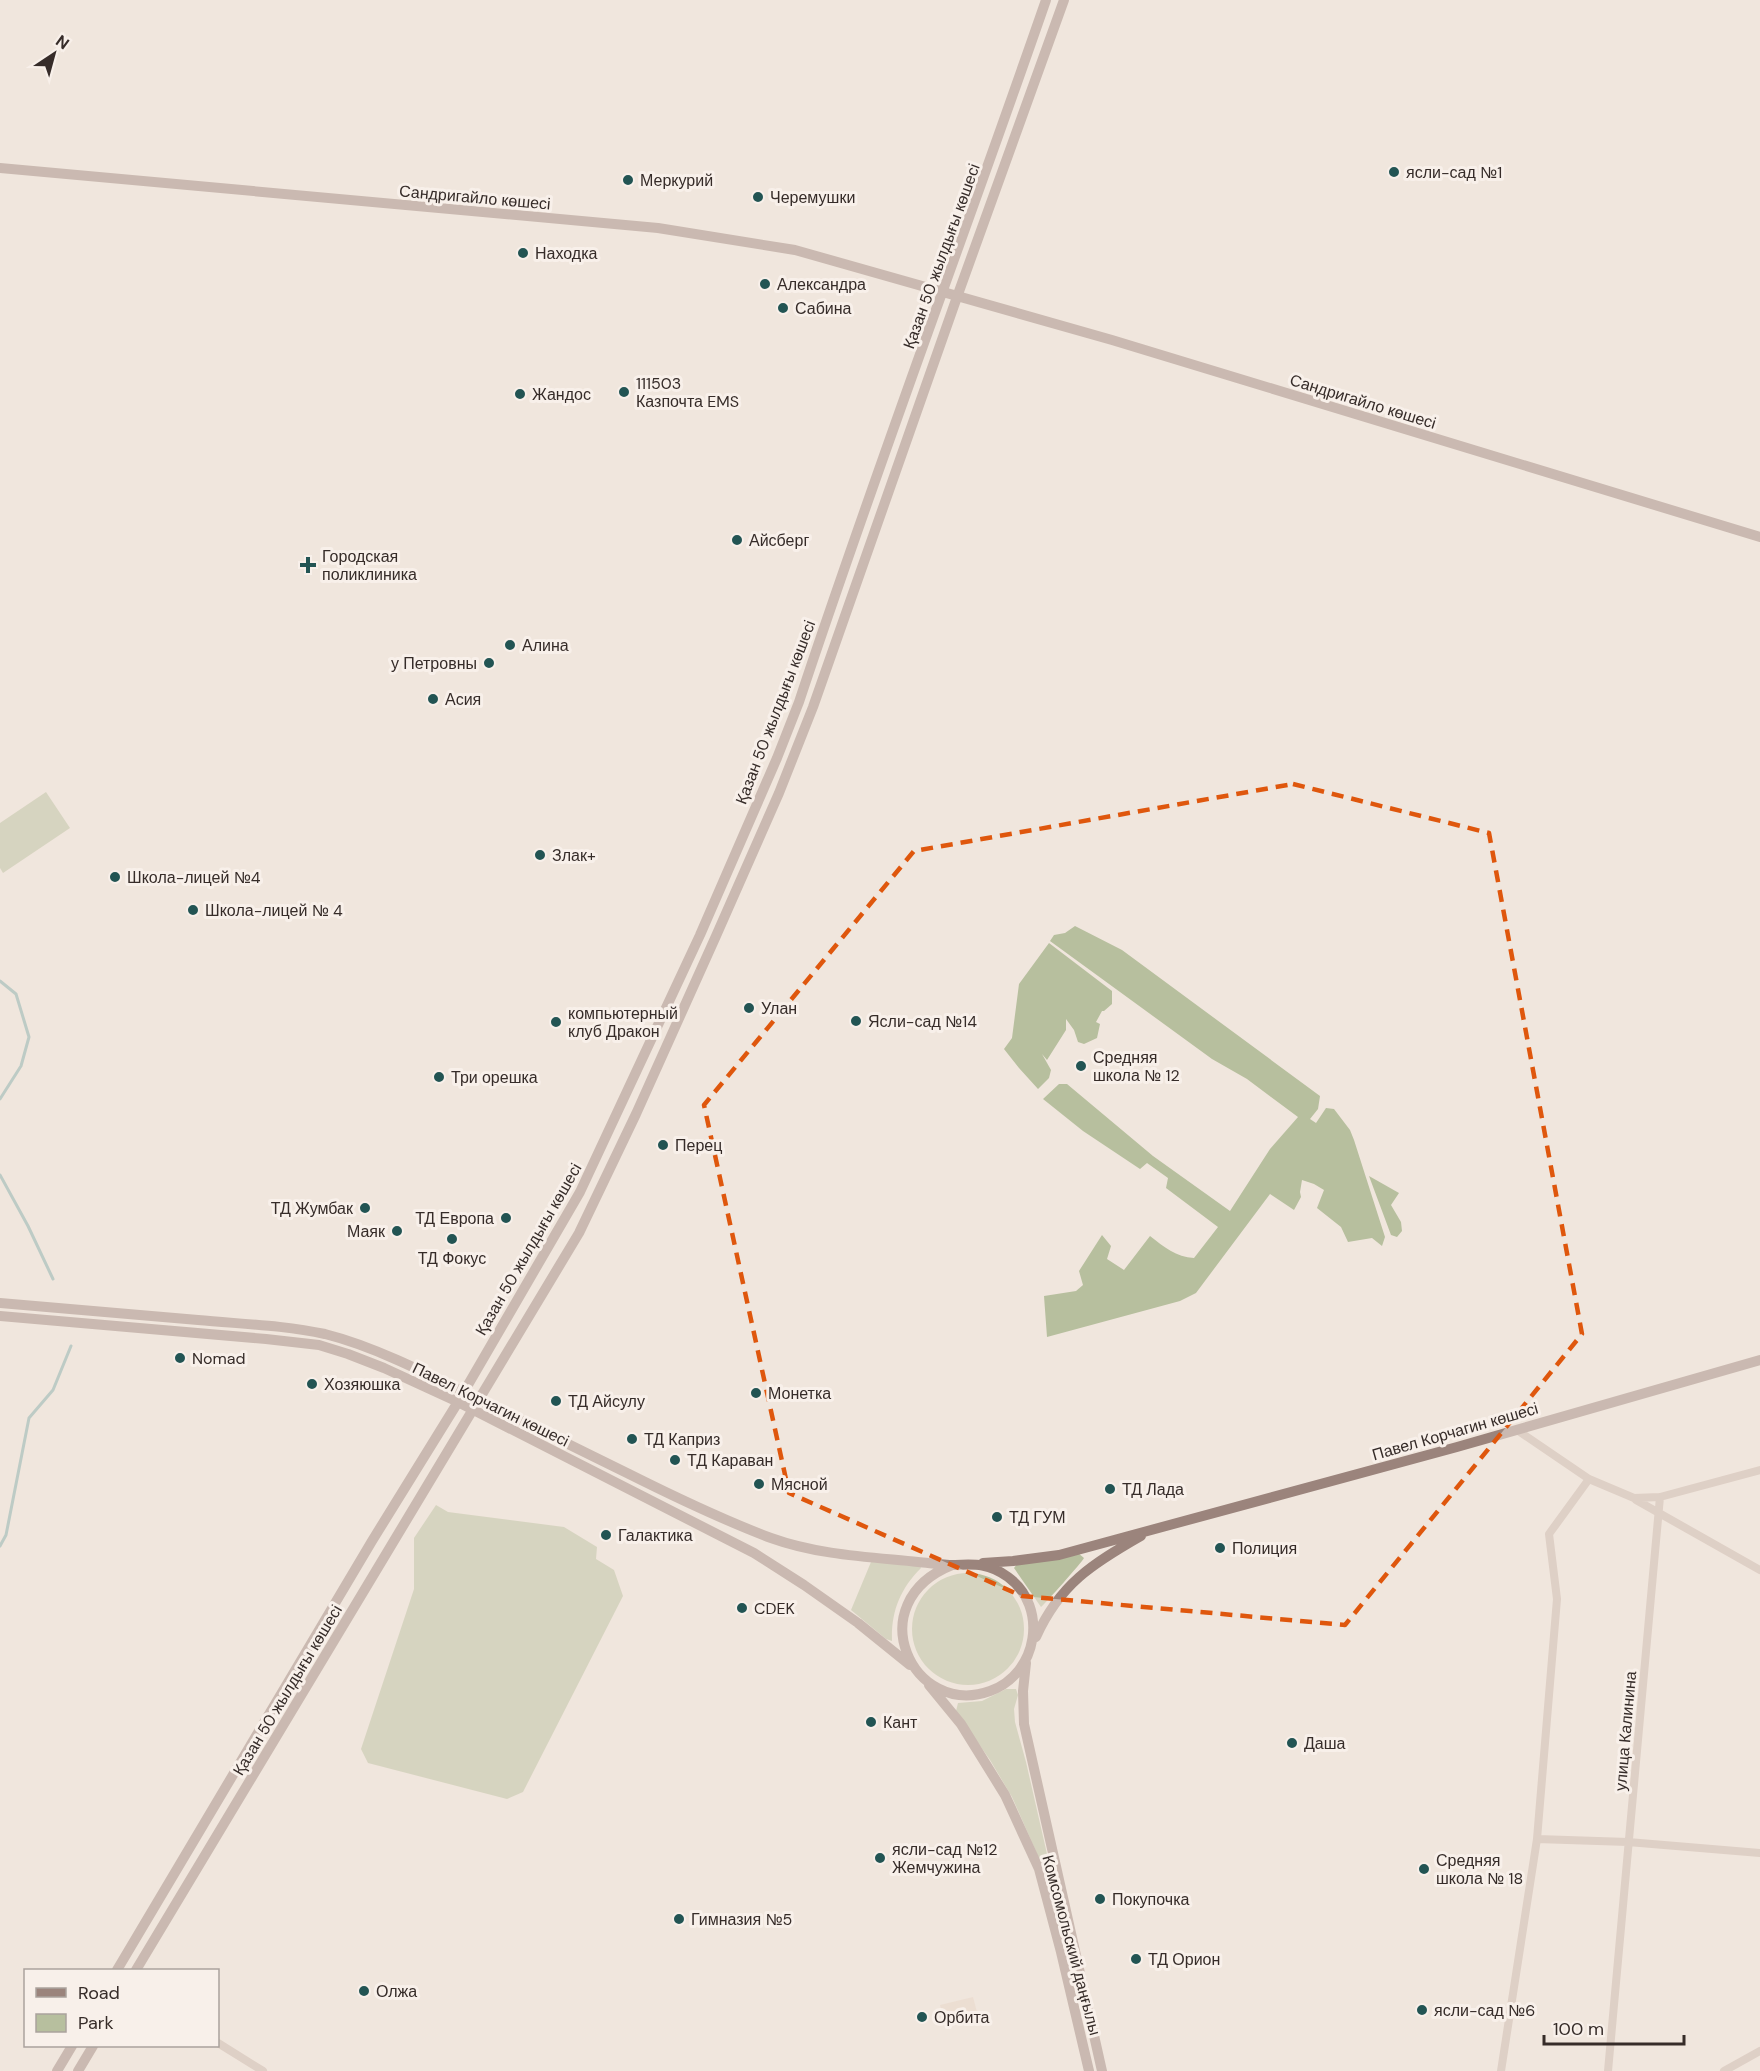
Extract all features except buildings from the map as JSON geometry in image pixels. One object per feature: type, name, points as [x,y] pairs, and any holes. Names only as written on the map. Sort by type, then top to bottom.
[{"type":"street","name":"Қазан 50 жылдығы көшесі","points":[[119,1966],[458,1402],[580,1192],[700,935],[799,702],[941,292],[988,168],[1046,0]]},
{"type":"street","name":"Қазан 50 жылдығы көшесі","points":[[137,1969],[579,1233],[636,1114],[779,793],[813,707],[1064,0]]},
{"type":"street","name":"Сандригайло көшесі","points":[[0,168],[668,229],[795,250],[1112,340],[1760,537]]},
{"type":"street","points":[[988,168],[1002,173]]},
{"type":"street","points":[[916,368],[931,374]]},
{"type":"street","points":[[818,645],[833,651]]},
{"type":"street","points":[[620,1107],[636,1114]]},
{"type":"street","name":"Павел Корчагин көшесі","points":[[0,1303],[268,1326],[323,1334],[356,1343],[464,1391],[682,1500],[772,1538],[849,1556],[952,1565]]},
{"type":"street","name":"Павел Корчагин көшесі","points":[[0,1316],[267,1339],[319,1345],[348,1354],[458,1402],[754,1553],[858,1623],[919,1673]]},
{"type":"street","points":[[384,1368],[388,1357]]},
{"type":"street","name":"Павел Корчагин көшесі","points":[[975,1563],[1059,1555],[1517,1430],[1760,1360]]},
{"type":"street","points":[[1517,1430],[1588,1479],[1634,1498],[1760,1570]]},
{"type":"street","points":[[538,1443],[544,1432]]},
{"type":"street","points":[[1634,1498],[1660,1497],[1760,1470]]},
{"type":"street","points":[[1501,2071],[1537,1839],[1557,1599],[1549,1534],[1588,1479]]},
{"type":"street","name":"улица Калинина","points":[[1608,2071],[1660,1497]]},
{"type":"street","name":"Павел Корчагин көшесі","points":[[1032,1645],[1038,1631],[1077,1577],[1098,1561],[1157,1527]]},
{"type":"street","points":[[975,1563],[994,1568],[1010,1578],[1022,1592],[1031,1608],[1034,1627],[1032,1645],[1026,1660],[1016,1674],[1003,1685],[987,1692],[970,1695],[937,1688],[919,1673],[906,1653],[902,1635],[903,1616],[909,1599],[920,1583],[934,1572],[952,1565],[975,1563]]},
{"type":"street","points":[[313,1642],[328,1651]]},
{"type":"street","name":"Комсомольский даңғылы","points":[[1026,1660],[1023,1691],[1024,1724],[1102,2071]]},
{"type":"street","name":"Комсомольский даңғылы","points":[[919,1673],[967,1734],[1005,1795],[1039,1869],[1089,2071]]},
{"type":"street","points":[[220,1798],[235,1807]]},
{"type":"street","points":[[1537,1839],[1628,1842],[1760,1853]]},
{"type":"street","points":[[219,2044],[263,2071]]},
{"type":"street","points":[[57,2071],[71,2047]]},
{"type":"street","points":[[78,2071],[92,2047]]},
{"type":"street","points":[[1724,2071],[1760,2051]]},
{"type":"highlighted area","points":[[1293,784],[1489,833],[1582,1334],[1345,1625],[1022,1596],[789,1493],[704,1105],[914,851]]},
{"type":"green space","points":[[46,792],[70,828],[3,873],[0,868],[0,823]]},
{"type":"green space","points":[[1075,926],[1122,950],[1320,1096],[1318,1109],[1310,1119],[1316,1123],[1326,1108],[1334,1109],[1350,1130],[1354,1140],[1385,1237],[1382,1246],[1372,1238],[1348,1242],[1341,1227],[1317,1208],[1324,1190],[1302,1180],[1301,1197],[1294,1210],[1270,1194],[1196,1293],[1180,1301],[1047,1337],[1044,1296],[1076,1291],[1083,1285],[1079,1271],[1102,1235],[1111,1246],[1107,1259],[1124,1270],[1150,1236],[1176,1254],[1194,1258],[1218,1227],[1166,1188],[1168,1178],[1147,1163],[1140,1169],[1083,1131],[1043,1099],[1059,1084],[1067,1084],[1153,1156],[1230,1211],[1270,1149],[1298,1117],[1247,1079],[1212,1059],[1050,941],[1054,935],[1065,933]]},
{"type":"green space","points":[[1049,943],[1112,991],[1112,1004],[1102,1011],[1096,1022],[1100,1024],[1097,1038],[1084,1044],[1078,1042],[1074,1030],[1066,1019],[1066,1030],[1047,1060],[1042,1054],[1051,1070],[1049,1078],[1038,1089],[1004,1049],[1012,1038],[1019,984]]},
{"type":"green space","points":[[1369,1176],[1399,1193],[1391,1205],[1401,1222],[1402,1231],[1397,1237],[1391,1235]]},
{"type":"green space","points":[[436,1505],[448,1512],[564,1527],[597,1547],[596,1559],[614,1570],[623,1596],[523,1792],[507,1799],[368,1763],[361,1749],[414,1589],[414,1538]]},
{"type":"green space","points":[[1078,1553],[1084,1558],[1041,1607],[1014,1568],[1017,1564]]},
{"type":"green space","points":[[871,1562],[919,1564],[921,1568],[907,1584],[898,1601],[893,1620],[892,1641],[886,1639],[851,1610]]},
{"type":"green space","points":[[968,1573],[990,1577],[1008,1589],[1020,1607],[1024,1629],[1020,1651],[1008,1669],[990,1681],[968,1685],[946,1681],[928,1669],[916,1651],[912,1629],[916,1607],[928,1589],[946,1577]]},
{"type":"green space","points":[[1006,1689],[1016,1689],[1018,1695],[1014,1709],[1015,1722],[1071,1959],[1067,1960],[1042,1865],[1012,1797],[956,1711],[958,1703],[982,1701]]},
{"type":"shaded area","points":[[973,1997],[978,2016],[945,2025],[940,2005]]},
{"type":"waterway","points":[[0,981],[16,994],[29,1037],[21,1066],[0,1099]]},
{"type":"waterway","points":[[0,1175],[53,1279]]},
{"type":"waterway","points":[[0,1546],[6,1535],[29,1418],[53,1390],[71,1346]]},
{"type":"place","name":"ясли-сад №1","points":[[1394,172]]},
{"type":"place","name":"Меркурий","points":[[628,180]]},
{"type":"place","name":"Черемушки","points":[[758,197]]},
{"type":"place","name":"Находка","points":[[523,253]]},
{"type":"place","name":"Александра","points":[[765,284]]},
{"type":"place","name":"Сабина","points":[[783,308]]},
{"type":"place","name":"111503 Казпочта EMS","points":[[624,392]]},
{"type":"place","name":"Жандос","points":[[520,394]]},
{"type":"place","name":"Айсберг","points":[[737,540]]},
{"type":"place","name":"Городская поликлиника","points":[[308,565]]},
{"type":"place","name":"Алина","points":[[510,645]]},
{"type":"place","name":"у Петровны","points":[[489,663]]},
{"type":"place","name":"Асия","points":[[433,699]]},
{"type":"place","name":"Злак+","points":[[540,855]]},
{"type":"place","name":"Школа-лицей №4","points":[[115,877]]},
{"type":"place","name":"Школа-лицей № 4","points":[[193,910]]},
{"type":"place","name":"Улан","points":[[749,1008]]},
{"type":"place","name":"Ясли-сад №14","points":[[856,1021]]},
{"type":"place","name":"компьютерный клуб Дракон","points":[[556,1022]]},
{"type":"place","name":"Средняя школа № 12","points":[[1081,1066]]},
{"type":"place","name":"Три орешка","points":[[439,1077]]},
{"type":"place","name":"Перец","points":[[663,1145]]},
{"type":"place","name":"ТД Жумбак","points":[[365,1208]]},
{"type":"place","name":"ТД Европа","points":[[506,1218]]},
{"type":"place","name":"Маяк","points":[[397,1231]]},
{"type":"place","name":"ТД Фокус","points":[[452,1239]]},
{"type":"place","name":"Nomad","points":[[180,1358]]},
{"type":"place","name":"Хозяюшка","points":[[312,1384]]},
{"type":"place","name":"Монетка","points":[[756,1393]]},
{"type":"place","name":"ТД Айсулу","points":[[556,1401]]},
{"type":"place","name":"ТД Каприз","points":[[632,1439]]},
{"type":"place","name":"ТД Караван","points":[[675,1460]]},
{"type":"place","name":"Мясной","points":[[759,1484]]},
{"type":"place","name":"ТД Лада","points":[[1110,1489]]},
{"type":"place","name":"ТД ГУМ","points":[[997,1517]]},
{"type":"place","name":"Галактика","points":[[606,1535]]},
{"type":"place","name":"Полиция","points":[[1220,1548]]},
{"type":"place","name":"CDEK","points":[[742,1608]]},
{"type":"place","name":"Кант","points":[[871,1722]]},
{"type":"place","name":"Даша","points":[[1292,1743]]},
{"type":"place","name":"ясли-сад №12 Жемчужина","points":[[880,1858]]},
{"type":"place","name":"Средняя школа № 18","points":[[1424,1869]]},
{"type":"place","name":"Покупочка","points":[[1100,1899]]},
{"type":"place","name":"Гимназия №5","points":[[679,1919]]},
{"type":"place","name":"ТД Орион","points":[[1136,1959]]},
{"type":"place","name":"Олжа","points":[[364,1991]]},
{"type":"place","name":"ясли-сад №6","points":[[1422,2010]]},
{"type":"place","name":"Орбита","points":[[922,2017]]}]
